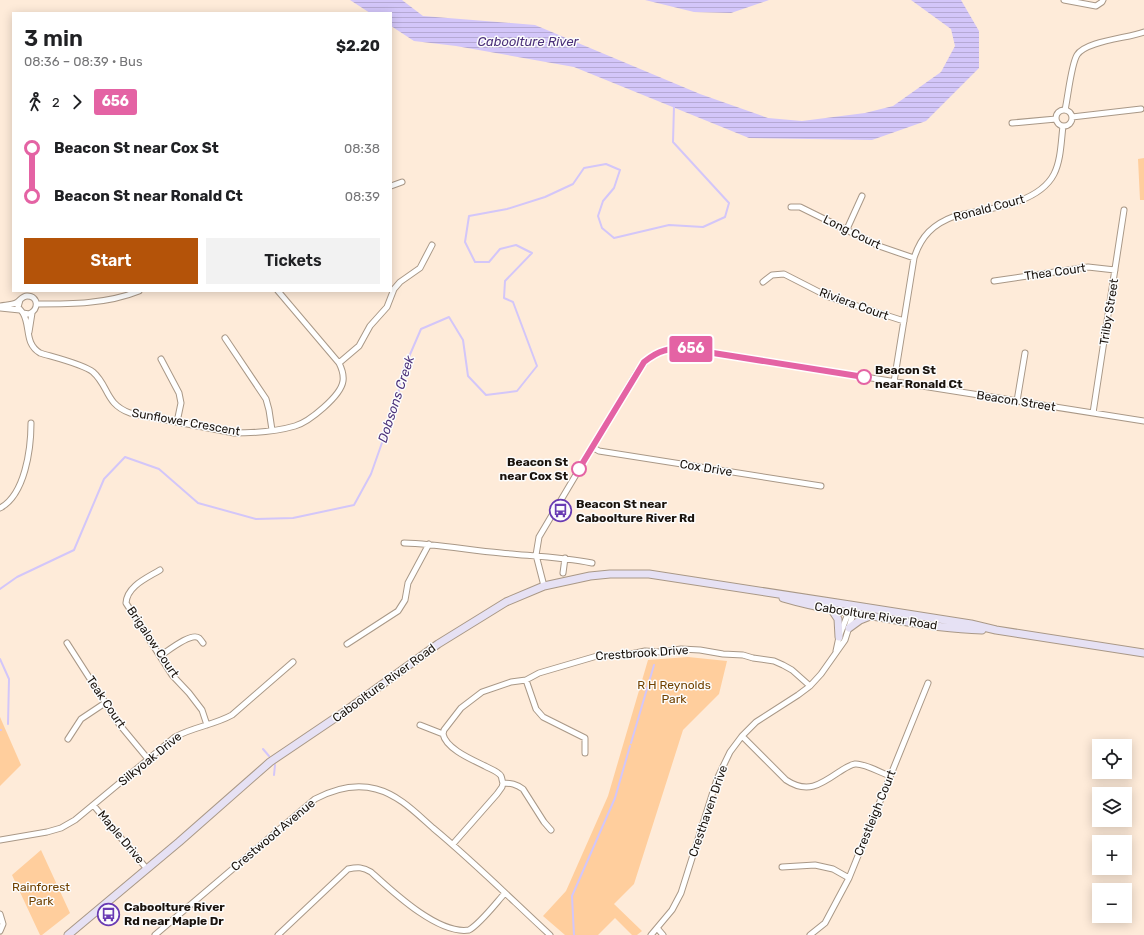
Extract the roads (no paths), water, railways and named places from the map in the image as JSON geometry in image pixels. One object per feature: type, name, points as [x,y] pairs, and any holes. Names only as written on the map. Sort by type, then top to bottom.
[{"type":"main road","name":"Caboolture River Road","points":[[68,935],[147,869],[270,762],[344,712],[438,644],[506,602],[544,586],[579,578],[610,574],[649,574],[972,624],[996,630],[1144,654]]},
{"type":"main road","name":"Caboolture River Road","points":[[758,591],[832,610],[971,630],[996,630]]},
{"type":"main road","points":[[832,610],[837,615],[839,622],[839,637]]},
{"type":"main road","points":[[849,628],[860,620],[870,616]]},
{"type":"street","points":[[1064,0],[1096,6],[1103,0]]},
{"type":"street","points":[[1065,110],[1075,60],[1080,50],[1089,46],[1144,32]]},
{"type":"street","points":[[1072,117],[1141,109]]},
{"type":"street","points":[[1061,110],[1070,112],[1072,117],[1070,124],[1063,126],[1058,123],[1056,119],[1061,110]]},
{"type":"street","points":[[1012,123],[1056,119]]},
{"type":"street","name":"Ronald Court","points":[[894,382],[914,258],[923,238],[946,220],[955,216],[1018,201],[1033,195],[1045,186],[1054,174],[1057,167],[1063,126]]},
{"type":"street","points":[[392,186],[402,182]]},
{"type":"street","points":[[847,229],[862,196]]},
{"type":"street","name":"Long Court","points":[[791,207],[800,207],[879,246],[914,258]]},
{"type":"street","name":"Trilby Street","points":[[1093,413],[1124,210]]},
{"type":"street","points":[[339,363],[359,346],[370,326],[386,307],[394,289],[400,282],[420,268],[432,245]]},
{"type":"street","name":"Thea Court","points":[[994,281],[1088,267],[1116,270]]},
{"type":"street","name":"Riviera Court","points":[[763,282],[772,275],[784,274],[829,297],[904,321]]},
{"type":"street","points":[[37,304],[109,301],[126,297],[137,292]]},
{"type":"street","name":"Sunflower Crescent","points":[[21,312],[25,316],[31,344],[34,349],[40,353],[93,372],[112,401],[122,410],[130,413],[234,433],[248,433],[302,424],[337,396],[343,381],[343,372],[339,363],[279,292]]},
{"type":"street","points":[[0,307],[16,303],[27,294],[37,304]]},
{"type":"street","points":[[20,300],[18,307],[21,312]]},
{"type":"street","points":[[29,333],[32,313],[37,304]]},
{"type":"street","points":[[0,307],[29,314],[32,313]]},
{"type":"street","points":[[225,338],[266,399],[272,430]]},
{"type":"street","name":"Beacon Street","points":[[544,586],[536,555],[538,537],[644,362],[654,355],[668,349],[688,349],[1144,421]]},
{"type":"street","points":[[1017,401],[1025,353]]},
{"type":"street","points":[[161,360],[179,393],[181,403],[177,422]]},
{"type":"street","points":[[0,508],[6,504],[15,493],[25,469],[31,437],[31,423]]},
{"type":"street","name":"Cox Drive","points":[[592,446],[599,451],[821,486]]},
{"type":"street","points":[[404,543],[429,544],[509,554],[565,558],[592,563]]},
{"type":"street","points":[[348,644],[398,611],[405,600],[408,584],[429,544]]},
{"type":"street","points":[[564,573],[565,558]]},
{"type":"street","name":"Brigalow Court","points":[[160,570],[132,589],[128,593],[126,603],[172,675],[202,710],[207,725]]},
{"type":"street","name":"Cresthaven Drive","points":[[650,935],[672,910],[681,893],[721,770],[730,752],[742,736],[763,716],[810,686],[827,667],[836,652],[846,640],[853,605]]},
{"type":"street","name":"Cresthaven Drive","points":[[836,652],[839,637],[851,613]]},
{"type":"street","points":[[160,656],[187,638],[199,638],[203,643]]},
{"type":"street","name":"Teak Court","points":[[67,642],[105,703],[148,759]]},
{"type":"street","name":"Crestbrook Drive","points":[[444,734],[444,730],[461,708],[482,692],[511,682],[526,680],[539,673],[597,656],[626,655],[645,651],[700,650],[723,654],[743,655],[774,661],[792,670],[810,686]]},
{"type":"street","name":"Silkyoak Drive","points":[[0,840],[47,832],[61,828],[75,820],[94,806],[175,737],[185,732],[222,721],[232,715],[293,662]]},
{"type":"street","points":[[526,680],[536,709],[543,717],[585,738],[585,753]]},
{"type":"street","name":"Crestleigh Court","points":[[810,935],[825,923],[849,878],[928,683]]},
{"type":"street","points":[[68,739],[81,719],[105,703]]},
{"type":"street","points":[[420,725],[444,734],[444,739],[448,744],[457,751],[495,771],[501,776],[503,783],[497,794],[453,844]]},
{"type":"street","points":[[742,736],[786,780],[801,787],[810,788],[818,785],[847,766],[854,764],[868,767],[890,776]]},
{"type":"street","points":[[503,783],[512,783],[523,789],[544,822],[551,830]]},
{"type":"street","name":"Crestwood Avenue","points":[[155,935],[315,799],[328,792],[352,786],[377,789],[400,800],[453,844],[550,935]]},
{"type":"street","name":"Maple Drive","points":[[94,806],[147,869]]},
{"type":"street","points":[[782,867],[815,865],[833,869],[849,878]]},
{"type":"street","points":[[278,935],[348,869],[359,867],[365,868],[413,912],[428,923],[452,933],[461,934],[469,930],[505,893]]},
{"type":"street","points":[[0,914],[3,924],[0,931]]},
{"type":"street","points":[[657,928],[663,935]]},
{"type":"water","name":"Caboolture River","points":[[350,0],[402,0],[423,16],[535,25],[700,94],[768,118],[802,121],[865,113],[893,106],[941,72],[955,46],[951,29],[911,0],[961,0],[979,31],[979,68],[926,121],[872,140],[749,138],[574,67],[456,46],[414,41],[392,27],[392,12],[368,12]]},
{"type":"water","points":[[645,0],[769,0],[731,13],[694,12]]},
{"type":"waterway","name":"Dobsons Creek","points":[[0,589],[17,577],[74,550],[104,479],[125,457],[159,469],[198,503],[256,519],[293,518],[354,505],[371,474],[397,400],[402,373],[421,329],[449,317],[463,340],[468,376],[486,395],[517,391],[537,366],[513,302],[504,298],[505,281],[532,253],[516,245],[500,249],[489,262],[475,262],[465,242],[469,216],[507,209],[545,197],[573,184],[584,168],[606,164],[620,170],[614,188],[603,201],[598,216],[602,228],[614,238],[669,225],[703,227],[725,217],[729,203],[673,142],[674,106]]},
{"type":"waterway","name":"Dobsons Creek","points":[[0,659],[9,679],[8,724]]},
{"type":"waterway","points":[[631,743],[654,665]]},
{"type":"waterway","points":[[574,935],[572,896],[615,798],[630,746]]},
{"type":"waterway","points":[[263,749],[269,756]]},
{"type":"waterway","points":[[274,775],[275,765]]},
{"type":"place","name":"Beacon St near Ronald Ct","points":[[864,377]]},
{"type":"place","name":"Beacon St near Cox St","points":[[579,469]]},
{"type":"place","name":"Beacon St near Caboolture River Rd","points":[[561,511]]},
{"type":"place","name":"Caboolture River Rd near Maple Dr","points":[[109,914]]},
{"type":"park label","name":"R H Reynolds Park","points":[[674,692]]},
{"type":"park label","name":"Rainforest Park","points":[[41,894]]}]
